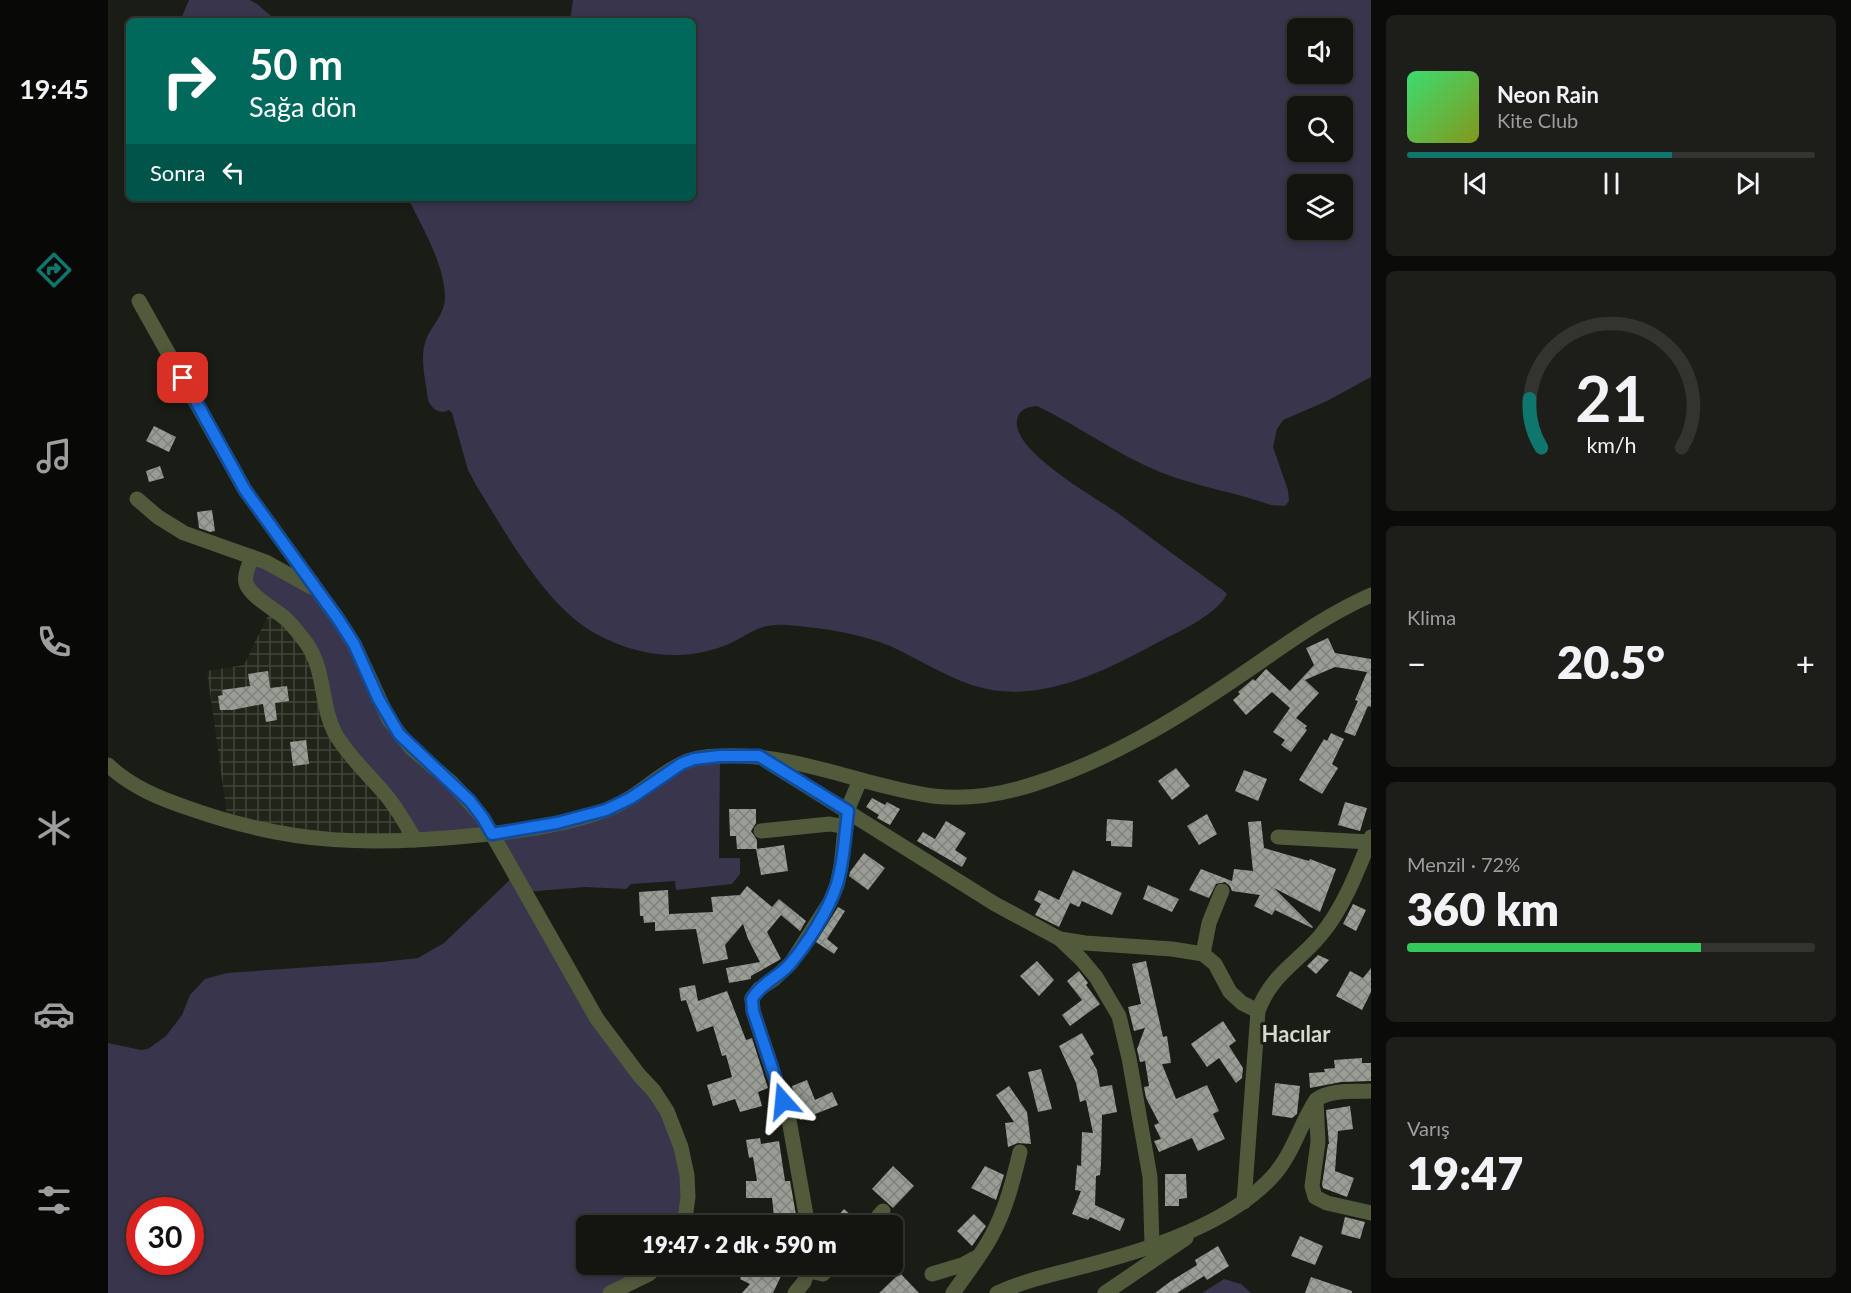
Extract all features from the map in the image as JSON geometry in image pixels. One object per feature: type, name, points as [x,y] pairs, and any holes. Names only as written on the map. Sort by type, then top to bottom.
[{"type":"street","points":[[139,301],[245,490],[354,644],[378,698],[399,734],[470,801],[483,818],[597,1019],[667,1111],[681,1147],[687,1175],[688,1197],[686,1215]]},
{"type":"street","points":[[137,499],[158,517],[183,533],[252,557],[292,576],[318,592]]},
{"type":"street","points":[[252,557],[247,571],[246,584],[253,593],[286,619],[309,646],[321,677],[326,710],[337,736],[362,770],[387,796],[415,840]]},
{"type":"street","points":[[108,765],[142,790],[218,819],[255,829],[338,842],[380,843],[492,834],[548,825],[606,810],[631,798],[681,764],[694,759],[720,756],[759,756],[829,770],[893,788],[937,796],[973,797],[1033,785],[1131,743],[1173,720],[1325,620],[1371,595]]},
{"type":"street","points":[[759,756],[995,904],[1059,939],[1081,959],[1096,977],[1119,1016],[1129,1058],[1150,1177],[1152,1245]]},
{"type":"street","points":[[806,1215],[789,1120],[753,1011],[752,999],[759,989],[791,963],[830,902],[841,866],[848,811],[860,780]]},
{"type":"street","points":[[761,831],[830,824],[846,827]]},
{"type":"street","points":[[1244,1202],[1258,1011],[1272,983],[1309,947],[1332,920],[1370,839],[1278,837]]},
{"type":"street","points":[[1203,954],[1209,923],[1222,891]]},
{"type":"street","points":[[1059,939],[1085,944],[1172,949],[1203,954],[1215,964],[1230,992],[1242,1003],[1258,1011]]},
{"type":"street","points":[[1105,1293],[1208,1223],[1244,1202],[1274,1176],[1286,1159],[1316,1100],[1321,1096],[1342,1092],[1371,1091]]},
{"type":"street","points":[[1316,1100],[1318,1142],[1312,1186],[1315,1197],[1328,1203],[1371,1213]]},
{"type":"street","points":[[953,1293],[991,1238],[1007,1202],[1020,1152]]},
{"type":"street","points":[[880,1215],[883,1211]]},
{"type":"street","points":[[997,1293],[1040,1276],[1108,1260],[1208,1223]]},
{"type":"street","points":[[932,1274],[962,1265],[978,1257]]},
{"type":"street","points":[[610,1293],[647,1275]]},
{"type":"street","points":[[795,1293],[806,1275]]},
{"type":"shaded area","points":[[189,0],[250,0],[273,18],[181,18]]},
{"type":"shaded area","points":[[573,0],[1371,0],[1371,377],[1327,401],[1283,420],[1277,429],[1273,447],[1288,490],[1289,501],[1285,506],[1271,505],[1173,477],[1128,457],[1037,406],[1022,411],[1017,420],[1019,433],[1041,460],[1227,594],[1213,610],[1194,624],[1111,666],[1065,684],[1019,692],[972,685],[878,641],[814,628],[788,625],[767,626],[705,652],[674,655],[643,652],[612,642],[579,623],[544,588],[500,525],[468,470],[452,413],[449,410],[442,412],[436,410],[428,400],[423,362],[424,347],[443,309],[445,298],[437,260],[410,201],[696,201],[696,18],[570,18]]},
{"type":"shaded area","points":[[252,557],[318,592],[378,698],[493,834],[575,819],[681,764],[720,756],[719,858],[740,858],[740,874],[732,884],[676,890],[675,881],[631,884],[626,889],[585,887],[526,892],[681,1147],[684,1215],[576,1215],[576,1275],[642,1275],[610,1293],[108,1293],[108,1043],[141,1050],[148,1049],[166,1036],[182,1015],[190,995],[205,979],[227,973],[418,958],[444,943],[515,875],[492,834],[415,840],[348,752],[316,660],[253,593]]},
{"type":"shaded area","points":[[272,607],[286,619],[415,840],[228,822],[207,671],[244,665]]},
{"type":"shaded area","points":[[1224,1279],[1241,1284],[1251,1293],[1202,1293]]},
{"type":"building","points":[[154,426],[176,437],[169,452],[146,441]]},
{"type":"building","points":[[160,466],[164,478],[149,482],[146,471]]},
{"type":"building","points":[[212,510],[215,531],[210,532],[199,528],[197,512]]},
{"type":"building","points":[[1328,638],[1335,653],[1371,659],[1371,707],[1368,706],[1355,736],[1344,732],[1358,701],[1355,700],[1367,672],[1335,667],[1305,680],[1319,693],[1296,718],[1307,726],[1305,728],[1307,730],[1291,752],[1281,745],[1285,740],[1273,732],[1290,708],[1272,692],[1246,715],[1233,700],[1240,694],[1238,692],[1253,679],[1255,681],[1266,669],[1290,691],[1314,665],[1306,648]]},
{"type":"building","points":[[268,671],[270,688],[287,686],[289,701],[275,703],[277,720],[266,722],[263,704],[220,710],[218,696],[223,695],[222,690],[250,686],[248,674]]},
{"type":"building","points":[[1331,733],[1344,739],[1332,764],[1338,768],[1322,794],[1299,780],[1324,739],[1327,741]]},
{"type":"building","points":[[306,740],[309,764],[293,766],[290,742]]},
{"type":"building","points":[[1176,768],[1190,786],[1172,800],[1158,781]]},
{"type":"building","points":[[1244,770],[1267,779],[1258,801],[1235,791]]},
{"type":"building","points":[[872,798],[900,809],[890,825],[877,818],[879,815],[866,807]]},
{"type":"building","points":[[1345,802],[1367,808],[1360,831],[1338,825]]},
{"type":"building","points":[[729,809],[756,809],[756,823],[751,831],[757,840],[757,849],[737,849],[736,836],[730,836]]},
{"type":"building","points":[[1207,814],[1217,834],[1199,845],[1187,826]]},
{"type":"building","points":[[1107,819],[1133,821],[1132,847],[1111,846],[1111,841],[1106,841]]},
{"type":"building","points":[[946,821],[966,833],[955,850],[967,858],[962,867],[917,841],[923,832],[935,839]]},
{"type":"building","points":[[1261,821],[1264,848],[1309,861],[1310,859],[1336,869],[1320,912],[1274,888],[1312,928],[1275,910],[1272,915],[1254,906],[1260,895],[1232,891],[1225,882],[1216,884],[1209,898],[1189,890],[1201,869],[1232,881],[1234,869],[1253,871],[1248,822]]},
{"type":"building","points":[[784,845],[788,871],[761,875],[756,849]]},
{"type":"building","points":[[864,853],[885,868],[868,890],[849,876]]},
{"type":"building","points":[[1073,870],[1122,893],[1112,915],[1082,901],[1079,907],[1070,903],[1059,927],[1035,915],[1041,904],[1034,900],[1039,890],[1059,900]]},
{"type":"building","points":[[1148,885],[1179,899],[1172,912],[1143,899]]},
{"type":"building","points":[[747,886],[772,907],[779,899],[806,921],[800,931],[781,915],[767,932],[781,959],[751,976],[751,979],[729,983],[726,968],[760,962],[743,924],[725,945],[728,959],[703,964],[696,929],[655,931],[655,922],[644,923],[643,916],[640,916],[639,892],[668,890],[669,914],[713,912],[711,897],[740,895]]},
{"type":"building","points":[[1353,904],[1366,910],[1356,931],[1343,924]]},
{"type":"building","points":[[838,907],[845,911],[827,939],[838,948],[834,954],[816,942]]},
{"type":"building","points":[[1318,955],[1329,960],[1316,974],[1307,966]]},
{"type":"building","points":[[1037,961],[1054,980],[1039,996],[1020,976]]},
{"type":"building","points":[[1146,961],[1163,1037],[1167,1036],[1171,1063],[1162,1064],[1176,1099],[1207,1085],[1219,1111],[1213,1114],[1225,1139],[1198,1151],[1192,1138],[1159,1152],[1154,1141],[1161,1139],[1154,1125],[1159,1123],[1146,1098],[1144,1087],[1149,1086],[1145,1061],[1140,1062],[1137,1049],[1145,1028],[1134,1031],[1128,1007],[1141,1004],[1132,964]]},
{"type":"building","points":[[1371,968],[1371,992],[1362,1010],[1336,996],[1350,971],[1363,978]]},
{"type":"building","points":[[1079,971],[1100,1004],[1070,1026],[1062,1015],[1082,1000],[1067,981]]},
{"type":"building","points":[[695,985],[698,1001],[727,991],[746,1040],[752,1038],[768,1088],[758,1092],[762,1106],[740,1112],[735,1099],[713,1106],[707,1085],[732,1077],[726,1055],[722,1056],[713,1026],[697,1032],[686,1000],[681,1001],[679,988]]},
{"type":"building","points":[[1223,1021],[1236,1041],[1229,1046],[1243,1068],[1242,1078],[1236,1083],[1219,1058],[1207,1067],[1191,1044]]},
{"type":"building","points":[[1082,1033],[1094,1054],[1090,1057],[1097,1070],[1100,1087],[1112,1085],[1117,1112],[1102,1115],[1101,1164],[1100,1175],[1096,1176],[1095,1205],[1125,1219],[1120,1231],[1090,1217],[1088,1220],[1072,1214],[1081,1191],[1075,1190],[1077,1165],[1081,1166],[1082,1132],[1093,1133],[1086,1100],[1080,1102],[1076,1083],[1059,1046]]},
{"type":"building","points":[[1362,1058],[1362,1063],[1371,1063],[1371,1081],[1341,1082],[1310,1088],[1309,1073],[1325,1072],[1324,1069],[1335,1068],[1334,1060]]},
{"type":"building","points":[[1041,1069],[1052,1109],[1038,1112],[1028,1072]]},
{"type":"building","points":[[807,1080],[815,1100],[832,1092],[838,1105],[800,1120],[792,1086]]},
{"type":"building","points":[[1275,1083],[1300,1086],[1297,1114],[1292,1118],[1272,1115]]},
{"type":"building","points":[[1009,1086],[1027,1112],[1031,1144],[1018,1143],[1008,1147],[1005,1123],[1014,1122],[996,1095]]},
{"type":"building","points":[[1350,1106],[1353,1129],[1338,1131],[1335,1171],[1354,1178],[1347,1197],[1323,1188],[1322,1185],[1329,1144],[1326,1110]]},
{"type":"building","points":[[760,1138],[761,1144],[779,1141],[785,1181],[790,1181],[796,1215],[774,1215],[772,1198],[746,1198],[746,1181],[757,1181],[753,1157],[749,1158],[746,1140]]},
{"type":"building","points":[[893,1166],[914,1186],[893,1208],[872,1189]]},
{"type":"building","points":[[985,1166],[1004,1175],[996,1200],[971,1188]]},
{"type":"building","points":[[1165,1174],[1186,1174],[1187,1198],[1179,1199],[1179,1206],[1165,1206]]},
{"type":"building","points":[[844,1209],[851,1215],[838,1215]]},
{"type":"building","points":[[974,1214],[986,1226],[972,1246],[957,1231]]},
{"type":"building","points":[[1345,1217],[1365,1222],[1360,1239],[1341,1234]]},
{"type":"building","points":[[1300,1236],[1323,1246],[1315,1265],[1291,1256]]},
{"type":"building","points":[[1218,1246],[1229,1266],[1207,1280],[1204,1276],[1177,1293],[1155,1293],[1197,1265],[1195,1260]]},
{"type":"building","points":[[742,1275],[782,1275],[773,1293],[742,1293],[750,1284],[740,1279]]},
{"type":"building","points":[[898,1275],[902,1275],[919,1293],[879,1293]]},
{"type":"building","points":[[1311,1277],[1352,1291],[1352,1293],[1305,1293]]},
{"type":"district","name":"Hacılar","points":[[1296,1033]]},
{"type":"route","points":[[183,378],[245,490],[354,644],[389,720],[410,747],[470,801],[492,834],[557,823],[606,810],[631,798],[681,764],[694,759],[720,756],[759,756],[848,811],[841,866],[830,902],[791,963],[759,989],[752,999],[753,1011],[783,1101]]}]
